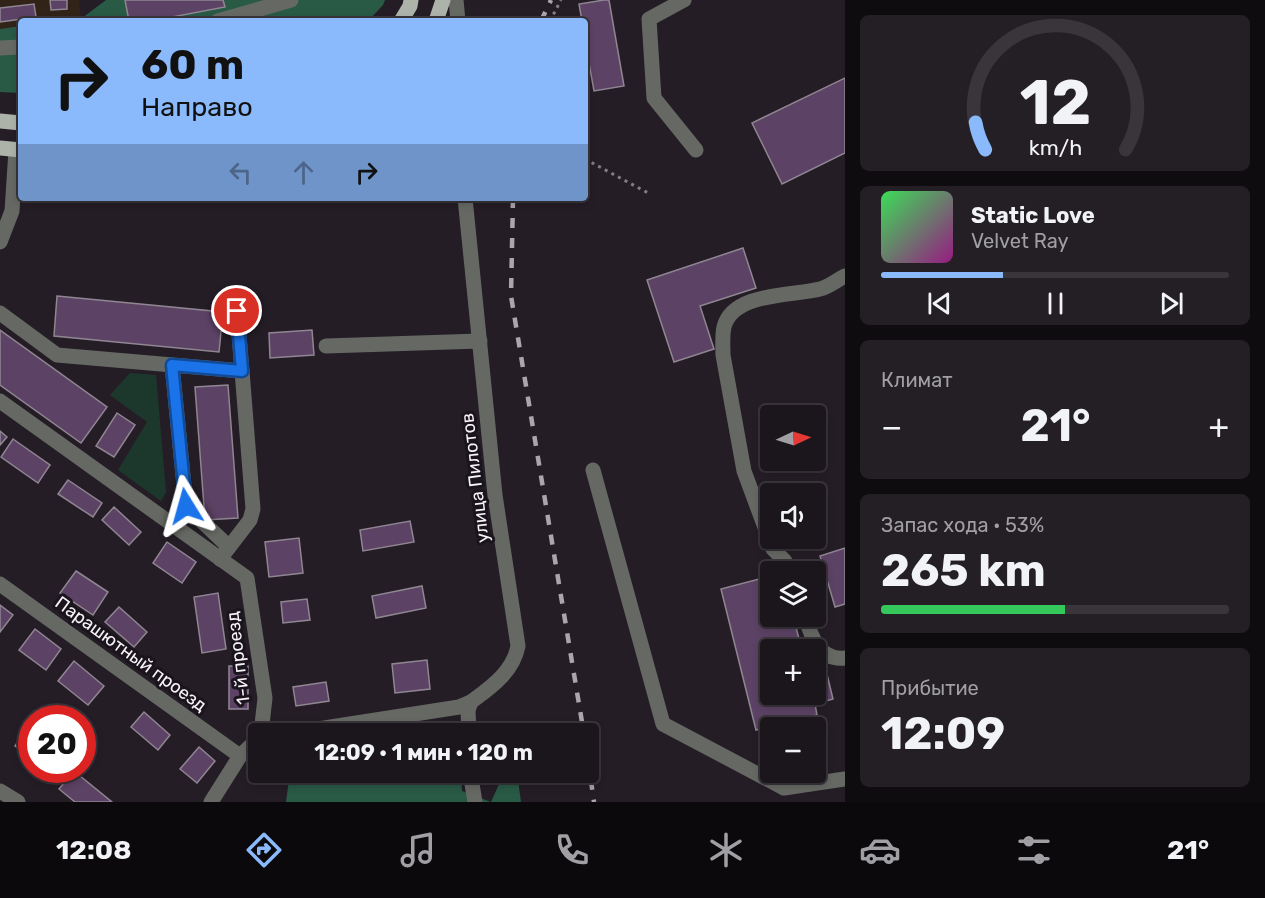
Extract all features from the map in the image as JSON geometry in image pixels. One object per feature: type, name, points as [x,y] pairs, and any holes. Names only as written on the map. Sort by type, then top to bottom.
[{"type":"main road","points":[[402,18],[411,0]]},
{"type":"main road","points":[[437,18],[443,0]]},
{"type":"main road","points":[[0,122],[18,123]]},
{"type":"main road","points":[[0,148],[18,150]]},
{"type":"street","points":[[228,18],[291,0]]},
{"type":"street","points":[[456,0],[458,18]]},
{"type":"street","points":[[684,0],[649,19],[654,98],[696,150]]},
{"type":"street","points":[[0,48],[18,47]]},
{"type":"street","points":[[0,242],[12,211],[18,159]]},
{"type":"street","name":"улица Пилотов","points":[[465,201],[495,495],[518,646],[515,659],[507,671],[471,702]]},
{"type":"street","points":[[784,561],[771,543],[744,471],[723,355],[724,324],[743,304],[769,296],[822,289],[845,276]]},
{"type":"street","points":[[224,553],[250,520],[252,509],[237,311]]},
{"type":"street","points":[[0,314],[57,355],[242,371]]},
{"type":"street","points":[[326,346],[480,341]]},
{"type":"street","points":[[172,365],[186,506],[224,553]]},
{"type":"street","points":[[0,401],[224,553]]},
{"type":"street","points":[[593,470],[663,724],[784,788],[845,779]]},
{"type":"street","name":"1-й проезд","points":[[224,553],[247,578],[265,698],[262,723]]},
{"type":"street","name":"Парашютный проезд","points":[[0,584],[240,756]]},
{"type":"street","points":[[808,627],[817,646],[829,657],[845,658]]},
{"type":"street","points":[[356,723],[459,707],[471,702]]},
{"type":"street","points":[[469,723],[468,710],[471,702]]},
{"type":"street","points":[[211,802],[240,756],[248,748]]},
{"type":"street","points":[[472,783],[476,802]]},
{"type":"street","points":[[0,791],[18,802]]},
{"type":"path","points":[[552,18],[561,0]]},
{"type":"path","points":[[588,161],[650,194]]},
{"type":"shaded area","points":[[0,0],[79,0],[81,18],[18,18],[18,26],[0,29]]},
{"type":"green space","points":[[106,0],[385,0],[371,18],[82,18]]},
{"type":"green space","points":[[18,26],[18,93],[0,92],[0,29]]},
{"type":"green space","points":[[130,373],[156,375],[166,492],[161,501],[118,470],[147,422],[110,395]]},
{"type":"green space","points":[[289,783],[462,783],[462,791],[491,802],[286,802]]},
{"type":"green space","points":[[500,783],[518,783],[521,802],[491,802]]},
{"type":"building","points":[[50,0],[67,0],[67,9],[51,10]]},
{"type":"building","points":[[125,0],[223,0],[225,7],[167,18],[128,18]]},
{"type":"building","points":[[609,0],[624,86],[594,91],[588,58],[588,18],[581,18],[579,4]]},
{"type":"building","points":[[34,4],[36,17],[0,22],[0,8]]},
{"type":"building","points":[[845,78],[845,153],[782,184],[752,123]]},
{"type":"building","points":[[743,248],[756,288],[700,306],[714,349],[674,362],[647,280]]},
{"type":"building","points":[[57,296],[223,312],[219,352],[54,336]]},
{"type":"building","points":[[0,330],[107,407],[81,443],[0,385]]},
{"type":"building","points":[[312,330],[314,355],[270,358],[269,333]]},
{"type":"building","points":[[228,385],[238,518],[205,520],[195,387]]},
{"type":"building","points":[[117,413],[135,425],[114,457],[96,446]]},
{"type":"building","points":[[0,431],[7,437],[0,445]]},
{"type":"building","points":[[13,439],[50,465],[38,483],[1,457]]},
{"type":"building","points":[[68,480],[102,503],[93,517],[58,494]]},
{"type":"building","points":[[114,507],[141,532],[129,545],[102,520]]},
{"type":"building","points":[[410,521],[414,542],[363,551],[360,530]]},
{"type":"building","points":[[299,538],[303,573],[269,577],[265,542]]},
{"type":"building","points":[[167,542],[196,562],[182,583],[153,563]]},
{"type":"building","points":[[845,548],[845,604],[835,607],[826,576],[826,561],[821,561],[820,556]]},
{"type":"building","points":[[76,571],[108,592],[93,615],[60,593]]},
{"type":"building","points":[[760,579],[760,627],[796,627],[799,639],[760,639],[760,705],[815,705],[817,715],[760,717],[760,729],[756,730],[721,589]]},
{"type":"building","points":[[422,586],[426,608],[376,618],[372,596]]},
{"type":"building","points":[[218,593],[226,649],[202,653],[194,597]]},
{"type":"building","points":[[307,599],[310,620],[283,623],[281,602]]},
{"type":"building","points":[[0,605],[13,615],[0,632]]},
{"type":"building","points":[[119,607],[147,632],[134,647],[105,622]]},
{"type":"building","points":[[35,629],[61,649],[46,670],[19,650]]},
{"type":"building","points":[[427,660],[430,689],[395,693],[392,664]]},
{"type":"building","points":[[74,661],[104,686],[88,705],[58,681]]},
{"type":"building","points":[[229,666],[248,666],[248,709],[229,709]]},
{"type":"building","points":[[826,670],[833,699],[826,701]]},
{"type":"building","points":[[326,682],[329,701],[296,706],[293,687]]},
{"type":"building","points":[[144,712],[170,735],[158,750],[131,727]]},
{"type":"building","points":[[199,747],[215,761],[197,783],[180,769]]},
{"type":"building","points":[[64,783],[89,783],[112,802],[75,802],[59,789]]},
{"type":"railway","points":[[542,18],[551,0]]},
{"type":"railway","points":[[513,201],[511,296],[582,723]]},
{"type":"railway","points":[[591,783],[594,802]]},
{"type":"route","points":[[186,506],[172,365],[242,371],[237,311]]}]
